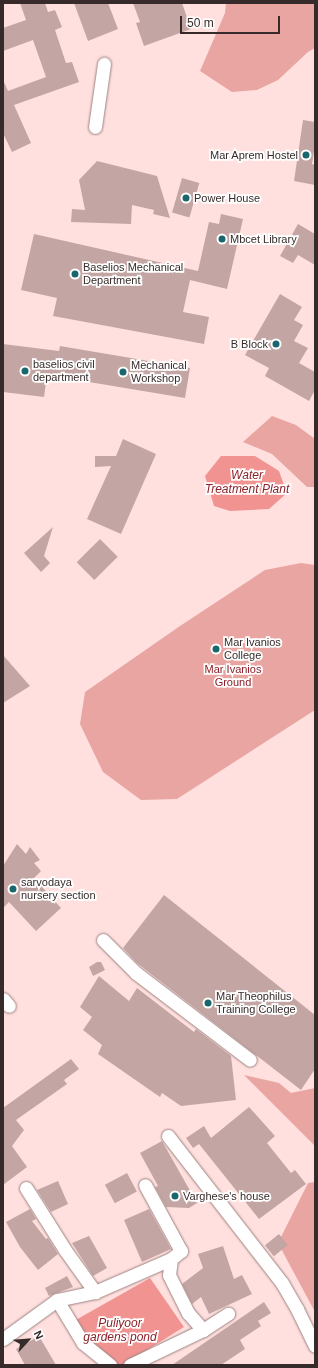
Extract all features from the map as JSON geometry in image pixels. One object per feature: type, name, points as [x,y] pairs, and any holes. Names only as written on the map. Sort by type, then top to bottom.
[{"type":"street","points":[[95,127],[104,64]]},
{"type":"street","points":[[103,940],[136,973],[250,1060]]},
{"type":"street","points":[[168,1136],[282,1283],[297,1309],[315,1346]]},
{"type":"street","points":[[3,1339],[57,1300],[95,1292],[171,1260],[181,1251],[145,1185]]},
{"type":"street","points":[[26,1188],[65,1250],[95,1292]]},
{"type":"street","points":[[171,1260],[169,1275],[188,1313],[202,1330]]},
{"type":"street","points":[[57,1300],[83,1343],[110,1365]]},
{"type":"street","points":[[130,1365],[202,1330],[228,1314]]},
{"type":"green space","points":[[226,3],[315,3],[315,48],[308,52],[278,80],[257,90],[232,92],[200,71],[225,13]]},
{"type":"green space","points":[[272,416],[296,425],[315,439],[315,487],[307,487],[272,454],[243,442]]},
{"type":"green space","name":"Mar Ivanios Ground","points":[[301,563],[315,565],[315,710],[177,799],[141,800],[103,772],[80,724],[85,692],[180,626],[265,570]]},
{"type":"green space","points":[[244,1075],[279,1083],[291,1093],[315,1088],[315,1146]]},
{"type":"green space","points":[[315,1182],[315,1312],[278,1243],[308,1183]]},
{"type":"water","name":"Water Treatment Plant","points":[[221,456],[255,456],[279,471],[287,493],[269,509],[230,511],[214,506],[205,476]]},
{"type":"water","name":"Puliyoor gardens pond","points":[[150,1278],[184,1327],[123,1365],[104,1365],[74,1321]]},
{"type":"building","points":[[20,3],[45,3],[48,12],[55,10],[62,27],[55,30],[66,63],[72,62],[79,82],[14,105],[31,143],[12,152],[3,133],[3,80],[8,91],[46,77],[33,40],[3,51],[3,28],[26,20]]},
{"type":"building","points":[[74,3],[108,3],[118,29],[88,41]]},
{"type":"building","points":[[133,3],[182,3],[191,29],[144,46],[136,23],[140,22]]},
{"type":"building","name":"Mar Aprem Hostel","points":[[303,120],[315,122],[315,145],[312,164],[315,165],[315,185],[294,181]]},
{"type":"building","points":[[97,161],[157,176],[170,218],[153,214],[154,210],[132,205],[131,224],[71,222],[72,209],[85,210],[79,180]]},
{"type":"building","name":"Power House","points":[[182,178],[199,183],[189,218],[172,213]]},
{"type":"building","points":[[221,214],[243,219],[227,289],[190,280],[183,312],[209,317],[204,344],[53,316],[57,298],[21,290],[34,234],[198,271],[209,222],[219,224]]},
{"type":"building","points":[[298,224],[315,234],[315,265],[298,255],[293,263],[280,256]]},
{"type":"building","name":"B Block","points":[[280,294],[302,307],[294,320],[303,325],[294,341],[308,348],[299,363],[315,372],[315,390],[309,401],[265,376],[269,368],[245,355]]},
{"type":"building","name":"Mechanical Workshop","points":[[3,344],[59,351],[60,346],[190,368],[185,398],[47,375],[44,397],[3,392]]},
{"type":"building","points":[[123,439],[156,454],[121,534],[87,519],[111,466],[95,467],[95,456],[116,456]]},
{"type":"building","points":[[53,527],[44,556],[50,563],[41,572],[24,553]]},
{"type":"building","points":[[100,539],[118,557],[94,580],[77,562]]},
{"type":"building","points":[[3,655],[30,686],[3,703]]},
{"type":"building","points":[[17,844],[26,854],[30,847],[40,860],[34,863],[41,871],[34,878],[61,908],[36,931],[9,902],[3,908],[3,866]]},
{"type":"building","points":[[164,895],[315,1015],[315,1069],[301,1090],[137,963],[123,948]]},
{"type":"building","points":[[97,962],[101,962],[105,970],[93,976],[89,967]]},
{"type":"building","points":[[99,976],[129,1001],[137,988],[194,1032],[196,1029],[231,1056],[236,1100],[181,1106],[162,1093],[160,1097],[98,1054],[102,1045],[83,1030],[92,1017],[80,1007]]},
{"type":"building","points":[[71,1059],[79,1069],[64,1080],[67,1084],[16,1120],[24,1130],[12,1146],[27,1167],[3,1185],[3,1108]]},
{"type":"building","points":[[249,1107],[275,1136],[267,1143],[291,1173],[295,1170],[306,1184],[259,1219],[199,1144],[193,1148],[186,1138],[204,1126],[211,1138]]},
{"type":"building","points":[[162,1141],[197,1203],[189,1208],[166,1207],[155,1187],[158,1186],[140,1153]]},
{"type":"building","points":[[127,1173],[137,1192],[115,1203],[105,1185]]},
{"type":"building","points":[[58,1181],[68,1204],[51,1212],[37,1190]]},
{"type":"building","points":[[30,1209],[36,1219],[32,1221],[46,1239],[48,1238],[58,1254],[38,1270],[20,1247],[6,1222]]},
{"type":"building","points":[[149,1209],[171,1249],[142,1262],[124,1220]]},
{"type":"building","points":[[279,1234],[288,1245],[274,1256],[265,1245]]},
{"type":"building","points":[[89,1236],[107,1268],[93,1276],[72,1243]]},
{"type":"building","points":[[223,1246],[234,1279],[242,1275],[252,1294],[209,1314],[201,1297],[192,1304],[182,1284],[203,1268],[198,1254]]},
{"type":"building","points":[[67,1276],[73,1287],[49,1296],[45,1288]]},
{"type":"building","points":[[264,1302],[271,1313],[258,1321],[261,1326],[240,1340],[245,1349],[221,1365],[172,1365]]},
{"type":"building","points":[[39,1336],[56,1365],[25,1365],[16,1349]]},
{"type":"place","name":"Mar Aprem Hostel","points":[[306,155]]},
{"type":"place","name":"Power House","points":[[186,198]]},
{"type":"place","name":"Mbcet Library","points":[[222,239]]},
{"type":"place","name":"Baselios Mechanical Department","points":[[75,274]]},
{"type":"place","name":"B Block","points":[[276,344]]},
{"type":"place","name":"baselios civil department","points":[[25,371]]},
{"type":"place","name":"Mechanical Workshop","points":[[123,372]]},
{"type":"place","name":"Mar Ivanios College","points":[[216,649]]},
{"type":"place","name":"sarvodaya nursery section","points":[[13,889]]},
{"type":"place","name":"Mar Theophilus Training College","points":[[208,1003]]},
{"type":"place","name":"Varghese's house","points":[[175,1196]]}]
